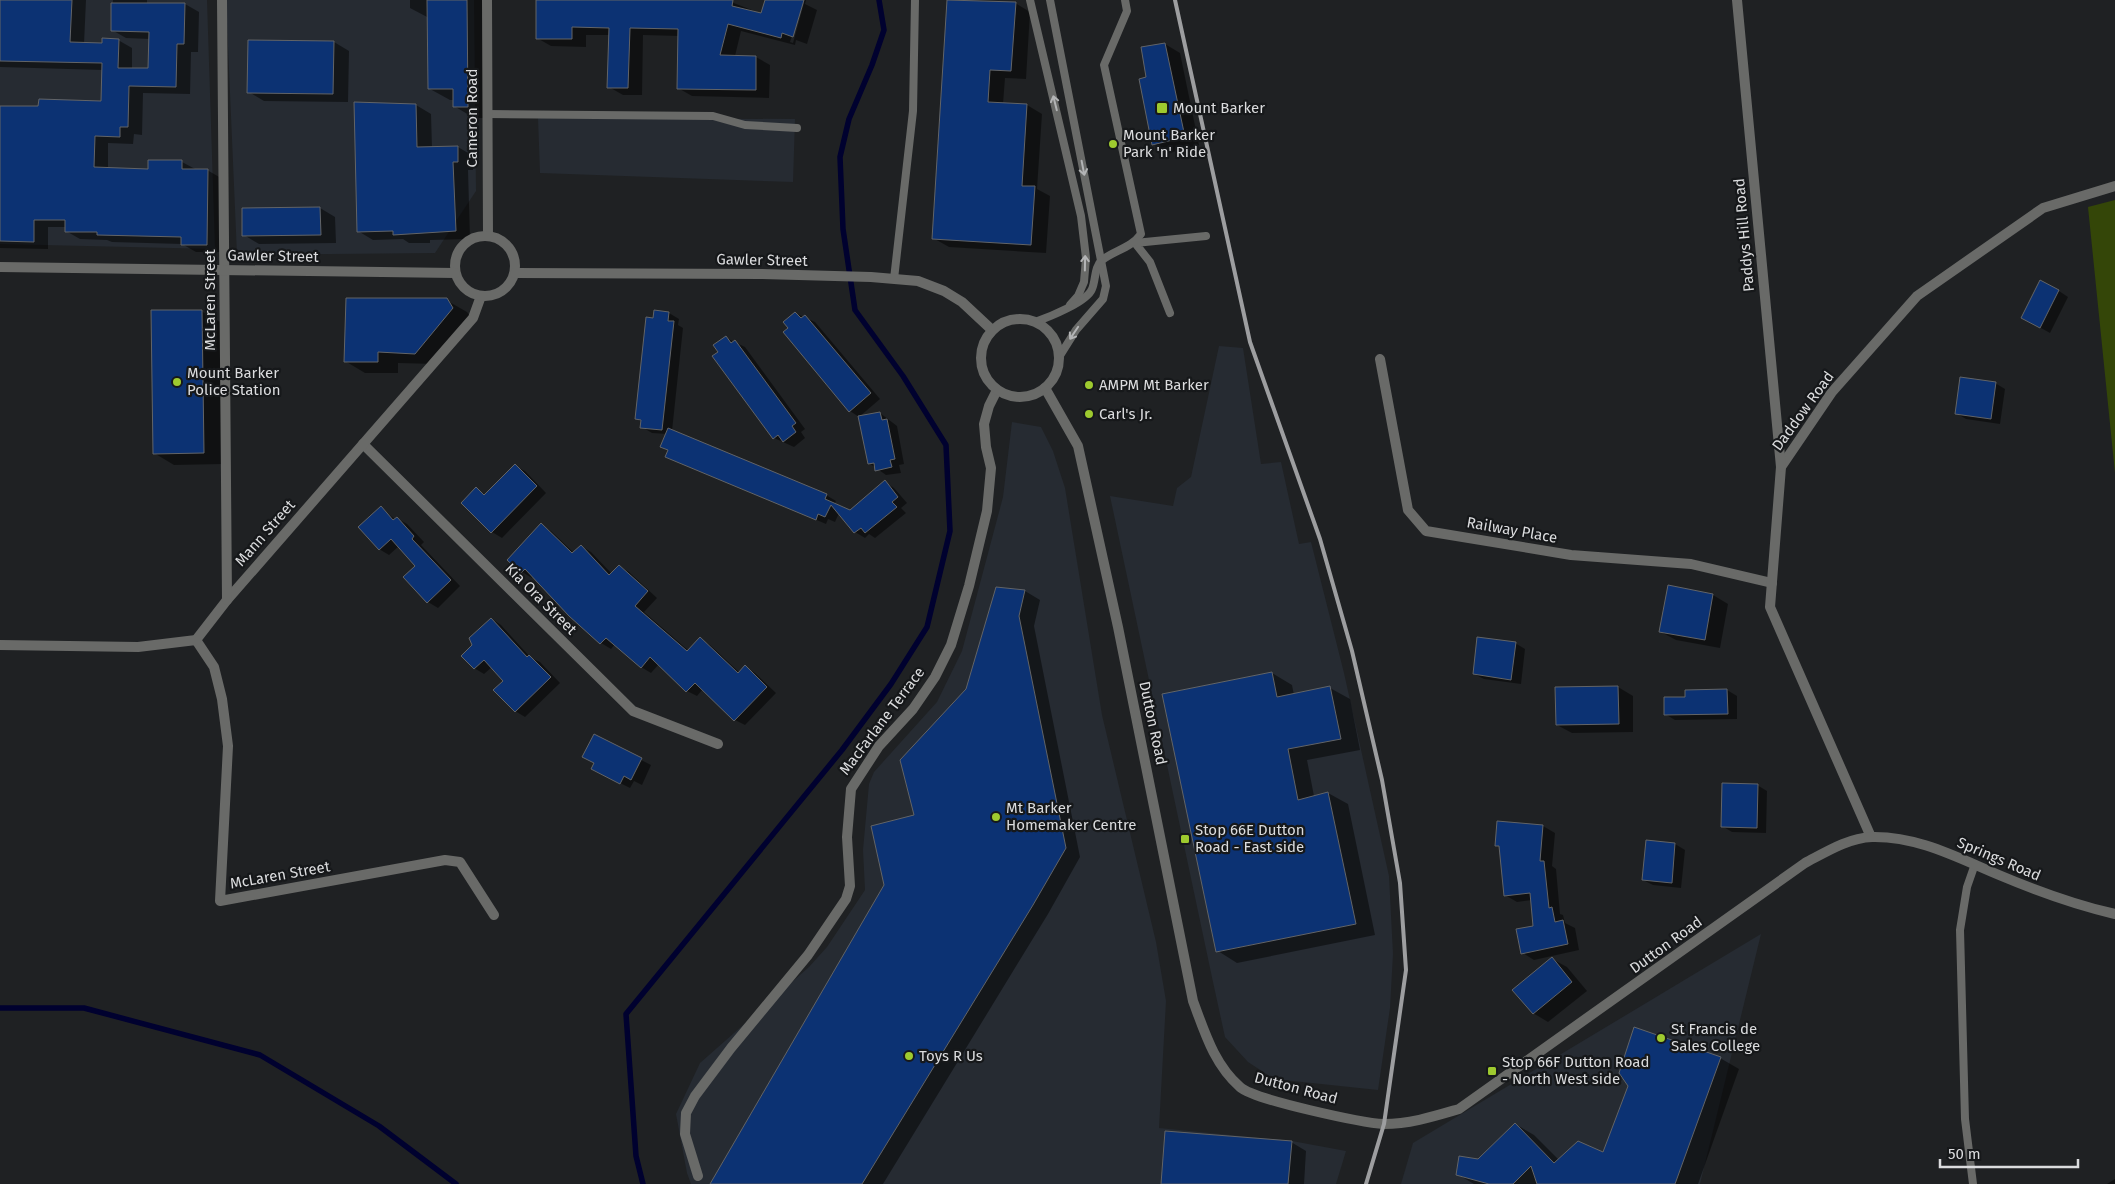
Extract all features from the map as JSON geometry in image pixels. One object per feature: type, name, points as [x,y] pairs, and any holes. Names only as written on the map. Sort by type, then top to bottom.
[{"type":"street","name":"McLaren Street","points":[[222,0],[227,600]]},
{"type":"street","name":"Cameron Road","points":[[486,0],[488,236]]},
{"type":"street","name":"Paddys Hill Road","points":[[1737,0],[1781,467]]},
{"type":"street","name":"Daddow Road","points":[[1871,837],[1770,607],[1781,467],[1832,392],[1917,296],[2043,208],[2115,186]]},
{"type":"street","points":[[488,236],[498,239],[507,245],[513,254],[515,262],[514,273],[511,283],[504,290],[497,294],[480,296],[466,290],[459,283],[455,273],[456,258],[460,248],[468,241],[477,237],[488,236]]},
{"type":"street","name":"Gawler Street","points":[[0,267],[455,273]]},
{"type":"street","name":"Gawler Street","points":[[514,273],[752,274],[871,277],[918,281],[944,291],[962,302],[992,330]]},
{"type":"street","name":"Mann Street","points":[[196,640],[227,600],[473,318],[480,296]]},
{"type":"street","points":[[1017,318],[1035,322],[1051,334],[1057,344],[1059,357],[1056,374],[1046,388],[1025,398],[1010,397],[988,383],[980,361],[983,344],[992,330],[1000,324],[1017,318]]},
{"type":"street","name":"Railway Place","points":[[1380,359],[1408,510],[1426,531],[1571,555],[1691,564],[1772,583]]},
{"type":"street","name":"Dutton Road","points":[[1046,388],[1078,446],[1122,646],[1193,1001],[1215,1058],[1241,1089],[1269,1100],[1384,1124],[1420,1121],[1459,1109],[1660,968],[1805,863],[1836,846],[1871,837]]},
{"type":"street","name":"MacFarlane Terrace","points":[[698,1176],[685,1134],[686,1113],[695,1096],[731,1048],[808,955],[846,899],[850,886],[847,837],[851,789],[879,746],[913,708],[935,677],[951,646],[969,586],[987,511],[992,468],[986,447],[984,424],[989,406],[997,390]]},
{"type":"street","name":"Kia Ora Street","points":[[363,444],[633,711],[718,744]]},
{"type":"street","name":"McLaren Street","points":[[196,640],[214,667],[222,699],[228,746],[220,901],[444,860],[460,862],[494,915]]},
{"type":"street","points":[[0,645],[138,647],[196,640]]},
{"type":"street","name":"Springs Road","points":[[1871,837],[1916,841],[2056,899],[2115,914]]},
{"type":"lane","points":[[894,279],[914,111],[915,0]]},
{"type":"lane","points":[[1030,0],[1081,216],[1086,258],[1084,282],[1078,296],[1058,314],[1035,322]]},
{"type":"lane","points":[[1050,0],[1106,286],[1105,294],[1076,330],[1059,357]]},
{"type":"lane","points":[[1125,0],[1127,11],[1104,65],[1141,234],[1135,243]]},
{"type":"lane","points":[[487,114],[713,116],[745,125],[797,128]]},
{"type":"lane","points":[[1068,306],[1079,302],[1089,294],[1102,261],[1135,243],[1206,236]]},
{"type":"lane","points":[[1135,243],[1150,262],[1170,313]]},
{"type":"lane","points":[[1973,1184],[1965,1119],[1960,930],[1966,887],[1975,864]]},
{"type":"shaded area","points":[[0,0],[207,0],[215,249],[0,244]]},
{"type":"shaded area","points":[[226,0],[474,0],[476,191],[435,253],[237,255]]},
{"type":"shaded area","points":[[538,118],[795,119],[793,182],[540,173]]},
{"type":"shaded area","points":[[1219,346],[1243,348],[1261,464],[1281,462],[1299,544],[1311,542],[1344,673],[1389,876],[1393,954],[1390,1008],[1378,1090],[1274,1079],[1248,1062],[1225,1037],[1213,982],[1110,496],[1173,506],[1177,488],[1191,477]]},
{"type":"shaded area","name":"Mt Barker Homemaker Centre","points":[[1012,422],[1041,427],[1053,451],[1065,488],[1102,715],[1156,942],[1166,1001],[1159,1128],[1292,1141],[1346,1151],[1336,1184],[691,1184],[687,1173],[676,1114],[700,1063],[809,967],[827,947],[865,890],[863,850],[869,784],[874,772],[937,702],[962,651],[1003,497]]},
{"type":"shaded area","name":"St Francis de Sales College","points":[[1761,934],[1700,1184],[1401,1184],[1413,1143]]},
{"type":"green space","points":[[2115,200],[2115,473],[2088,207]]},
{"type":"building","points":[[0,0],[72,0],[70,42],[102,43],[102,38],[119,39],[118,68],[148,68],[149,32],[111,31],[111,3],[185,3],[184,44],[177,44],[176,87],[129,86],[128,127],[120,127],[120,137],[95,136],[94,167],[148,169],[148,160],[182,160],[182,169],[208,169],[207,245],[181,245],[181,237],[97,235],[97,232],[65,232],[65,220],[34,220],[34,242],[0,241],[0,106],[38,106],[39,99],[101,101],[102,63],[0,61]]},
{"type":"building","points":[[427,0],[467,0],[468,107],[453,107],[453,89],[428,89]]},
{"type":"building","points":[[536,0],[733,0],[732,6],[761,13],[765,0],[804,0],[793,37],[782,33],[781,38],[728,24],[720,55],[756,56],[756,90],[677,89],[678,29],[630,28],[628,88],[607,88],[609,28],[572,27],[572,39],[536,39]]},
{"type":"building","points":[[947,0],[1016,2],[1011,71],[990,70],[988,102],[1027,104],[1022,186],[1035,186],[1031,245],[932,239]]},
{"type":"building","points":[[248,40],[334,41],[333,94],[247,93]]},
{"type":"building","name":"Mount Barker","points":[[1165,43],[1185,137],[1152,145],[1139,79],[1146,77],[1141,47]]},
{"type":"building","points":[[354,102],[416,104],[417,147],[458,146],[458,162],[453,162],[456,231],[393,235],[393,231],[357,232]]},
{"type":"building","points":[[320,207],[321,235],[242,236],[242,208]]},
{"type":"building","points":[[2040,280],[2059,290],[2040,328],[2021,318]]},
{"type":"building","points":[[346,298],[447,298],[453,308],[415,354],[378,352],[378,362],[344,362]]},
{"type":"building","name":"Mount Barker Police Station","points":[[151,310],[202,310],[204,453],[153,454]]},
{"type":"building","points":[[654,310],[669,312],[668,321],[674,321],[662,430],[640,428],[641,420],[635,419],[646,317],[653,318]]},
{"type":"building","points":[[795,312],[801,318],[805,315],[871,393],[849,412],[783,332],[788,328],[783,322]]},
{"type":"building","points":[[726,336],[731,343],[735,340],[796,423],[792,426],[796,432],[783,442],[778,435],[773,439],[712,356],[718,352],[713,345]]},
{"type":"building","points":[[1960,377],[1996,382],[1991,419],[1955,414]]},
{"type":"building","points":[[880,412],[882,420],[887,419],[895,459],[890,460],[892,467],[875,471],[874,463],[868,464],[858,416]]},
{"type":"building","points":[[668,428],[827,494],[825,499],[850,510],[885,480],[898,497],[892,502],[897,507],[865,533],[861,528],[854,533],[831,505],[825,517],[818,514],[816,520],[665,457],[668,450],[660,447]]},
{"type":"building","points":[[515,464],[537,486],[491,533],[461,503],[476,487],[484,495]]},
{"type":"building","points":[[381,506],[393,520],[397,517],[414,536],[412,539],[451,580],[427,603],[403,577],[415,566],[391,539],[379,550],[358,527]]},
{"type":"building","points":[[541,523],[572,553],[581,545],[609,575],[619,565],[648,591],[635,606],[687,651],[700,637],[738,673],[745,665],[767,687],[734,721],[695,683],[686,692],[650,657],[641,668],[606,638],[600,644],[569,616],[525,569],[521,573],[507,560]]},
{"type":"building","points":[[1668,585],[1713,594],[1705,640],[1659,632]]},
{"type":"building","points":[[996,587],[1025,590],[1019,616],[1066,848],[862,1184],[710,1184],[884,885],[871,826],[914,815],[900,760],[966,689]]},
{"type":"building","points":[[491,618],[527,657],[529,655],[551,677],[515,712],[493,690],[503,681],[484,660],[474,669],[461,656],[472,645],[469,638]]},
{"type":"building","points":[[1477,637],[1516,642],[1511,680],[1473,674]]},
{"type":"building","points":[[1272,672],[1277,697],[1330,686],[1341,739],[1288,749],[1298,800],[1328,792],[1356,924],[1216,952],[1162,694]]},
{"type":"building","points":[[1618,686],[1619,724],[1556,725],[1555,687]]},
{"type":"building","points":[[1727,689],[1728,714],[1664,715],[1664,697],[1685,697],[1685,690]]},
{"type":"building","points":[[594,734],[642,758],[631,780],[624,776],[620,784],[591,769],[594,763],[582,757]]},
{"type":"building","points":[[1722,783],[1758,784],[1757,828],[1721,827]]},
{"type":"building","points":[[1497,821],[1543,825],[1540,861],[1544,861],[1549,908],[1552,907],[1555,922],[1563,920],[1568,944],[1521,954],[1516,929],[1533,926],[1530,893],[1504,896],[1499,846],[1495,846]]},
{"type":"building","points":[[1646,840],[1675,843],[1672,883],[1642,880]]},
{"type":"building","points":[[1552,957],[1572,982],[1533,1014],[1512,990]]},
{"type":"building","points":[[1634,1027],[1721,1057],[1675,1184],[1537,1184],[1531,1166],[1513,1184],[1489,1184],[1456,1175],[1459,1156],[1478,1159],[1515,1123],[1554,1163],[1578,1141],[1603,1152],[1628,1086],[1619,1073]]},
{"type":"building","points":[[1165,1131],[1292,1141],[1288,1184],[1161,1184]]},
{"type":"waterway","points":[[643,1184],[636,1156],[626,1014],[842,750],[891,684],[927,627],[950,531],[946,445],[903,376],[855,310],[843,229],[840,157],[849,119],[872,65],[884,30],[879,0]]},
{"type":"waterway","points":[[0,1008],[84,1008],[260,1055],[379,1126],[456,1184]]},
{"type":"railway","points":[[1175,0],[1250,342],[1320,539],[1352,651],[1382,780],[1400,883],[1406,970],[1384,1124],[1366,1184]]},
{"type":"place","name":"Mount Barker","points":[[1162,108]]},
{"type":"place","name":"Mount Barker Park 'n' Ride","points":[[1113,144]]},
{"type":"place","name":"Mount Barker Police Station","points":[[177,382]]},
{"type":"place","name":"AMPM Mt Barker","points":[[1089,385]]},
{"type":"place","name":"Carl's Jr.","points":[[1089,414]]},
{"type":"place","name":"Mt Barker Homemaker Centre","points":[[996,817]]},
{"type":"place","name":"Stop 66E Dutton Road - East side","points":[[1185,839]]},
{"type":"place","name":"St Francis de Sales College","points":[[1661,1038]]},
{"type":"place","name":"Toys R Us","points":[[909,1056]]},
{"type":"place","name":"Stop 66F Dutton Road - North West side","points":[[1492,1071]]}]
